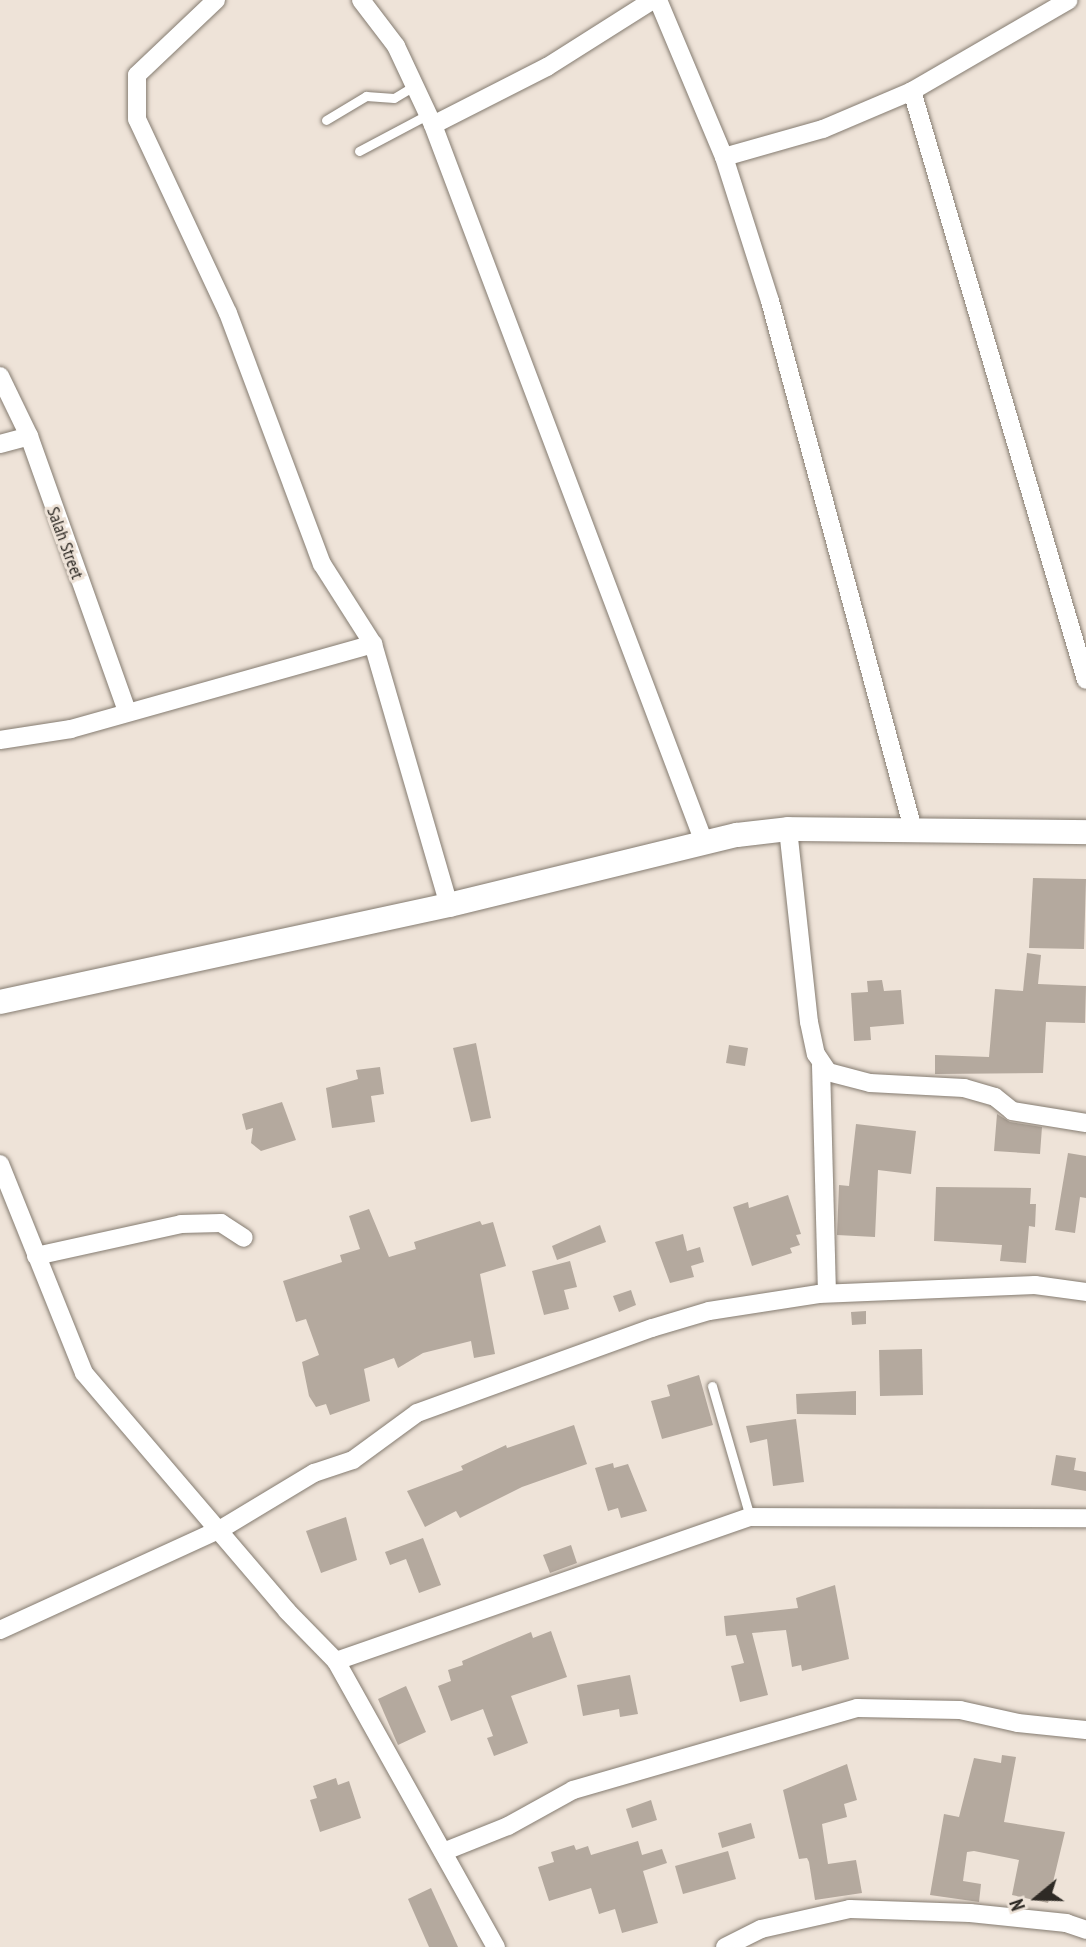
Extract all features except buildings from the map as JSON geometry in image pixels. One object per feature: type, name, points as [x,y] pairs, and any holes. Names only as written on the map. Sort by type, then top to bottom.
[{"type":"street","points":[[216,0],[137,75],[137,119],[228,313],[322,564],[373,644],[449,905]]},
{"type":"street","points":[[360,0],[396,46],[431,120],[704,842]]},
{"type":"street","points":[[431,120],[547,67],[653,0]]},
{"type":"street","points":[[658,0],[724,157],[770,301],[913,829]]},
{"type":"street","points":[[724,157],[823,129],[912,91],[1069,0]]},
{"type":"street","points":[[912,91],[1086,680]]},
{"type":"street","name":"Salah Street","points":[[0,376],[29,436],[127,711]]},
{"type":"street","points":[[0,444],[29,436]]},
{"type":"street","points":[[0,740],[72,729],[127,711],[373,644]]},
{"type":"street","points":[[788,829],[805,996],[821,1065],[827,1293]]},
{"type":"street","points":[[0,1002],[449,905],[704,842],[788,829],[1086,832]]},
{"type":"street","points":[[821,1065],[837,1076],[870,1083],[964,1088],[995,1097],[1012,1111],[1086,1123]]},
{"type":"street","points":[[0,1164],[94,1390],[220,1529],[287,1611],[336,1661],[496,1947]]},
{"type":"street","points":[[36,1256],[181,1224],[221,1223],[243,1238]]},
{"type":"street","points":[[0,1630],[220,1529],[314,1473],[353,1460],[427,1409],[709,1311],[827,1293],[1035,1285],[1086,1293]]},
{"type":"street","points":[[336,1661],[750,1517],[1086,1518]]},
{"type":"street","points":[[443,1852],[508,1826],[573,1790],[857,1708],[960,1710],[1018,1723],[1086,1730]]},
{"type":"street","points":[[724,1947],[761,1929],[850,1909],[970,1913],[1066,1923],[1086,1930]]},
{"type":"lane","points":[[326,120],[366,96],[394,98],[416,85]]},
{"type":"lane","points":[[359,151],[431,120]]},
{"type":"lane","points":[[712,1387],[750,1517]]}]
